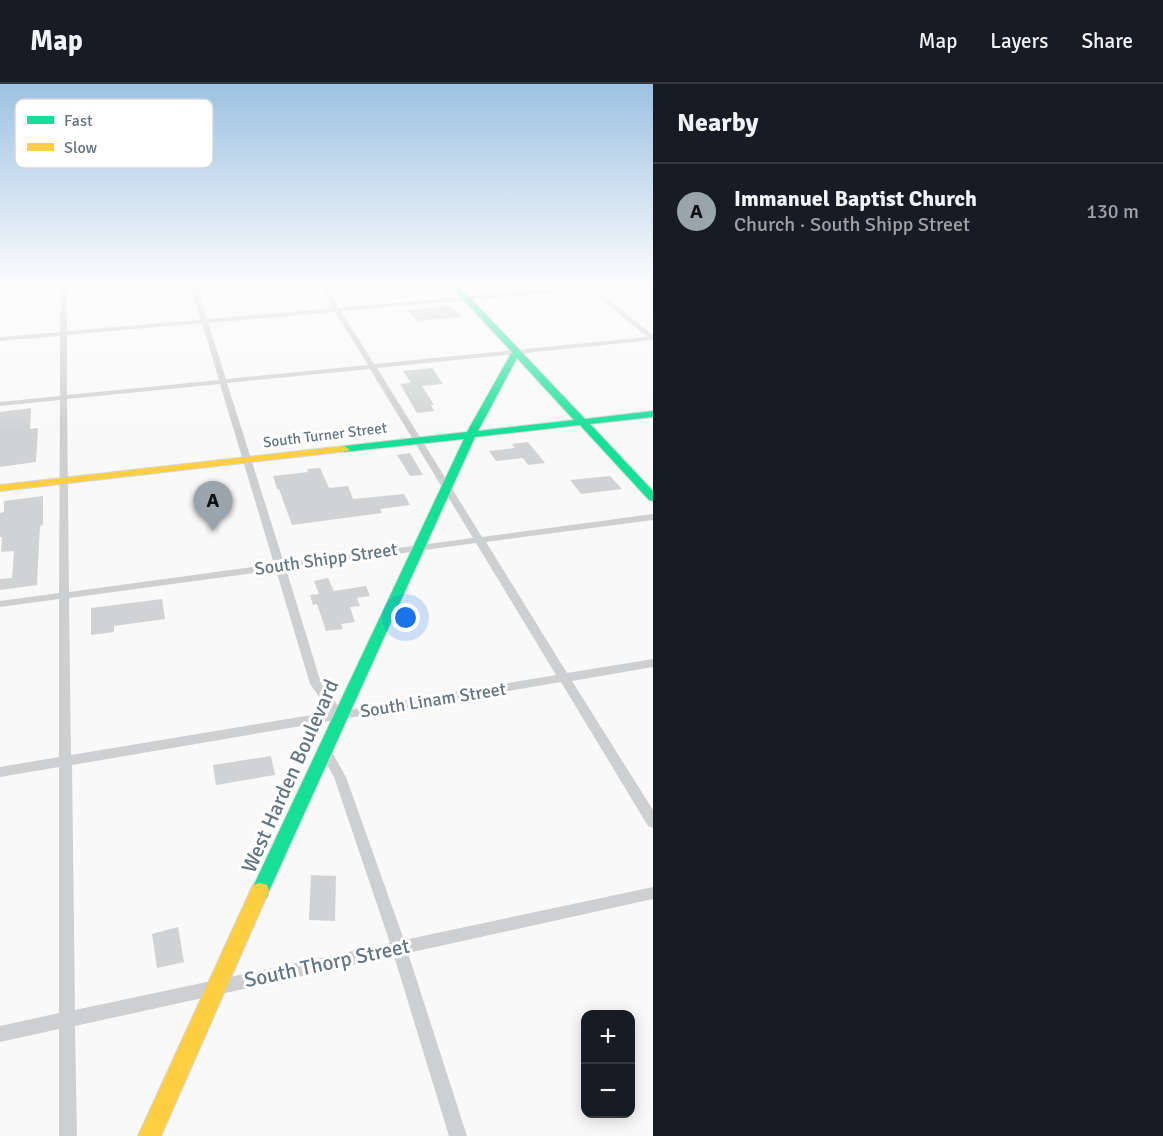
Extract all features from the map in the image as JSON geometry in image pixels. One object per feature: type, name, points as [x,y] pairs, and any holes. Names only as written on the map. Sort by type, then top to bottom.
[{"type":"street","points":[[0,339],[63,334]]},
{"type":"street","points":[[64,334],[68,1136]]},
{"type":"street","points":[[208,334],[316,684],[339,716]]},
{"type":"street","points":[[353,334],[653,822]]},
{"type":"street","points":[[499,334],[653,498]]},
{"type":"street","points":[[0,404],[653,338]]},
{"type":"street","name":"West Harden Boulevard","points":[[149,1136],[339,716],[471,434],[516,352]]},
{"type":"street","name":"South Turner Street","points":[[0,488],[653,414]]},
{"type":"street","name":"South Shipp Street","points":[[0,604],[478,538],[653,517]]},
{"type":"street","name":"South Linam Street","points":[[0,772],[653,663]]},
{"type":"street","points":[[325,750],[340,777],[399,948],[458,1136]]},
{"type":"street","name":"South Thorp Street","points":[[0,1034],[653,893]]},
{"type":"building","points":[[432,368],[443,384],[422,386],[434,405],[431,405],[434,411],[417,413],[400,384],[411,383],[403,371]]},
{"type":"building","points":[[31,408],[30,429],[38,428],[36,462],[0,467],[0,412]]},
{"type":"building","points":[[528,442],[545,463],[528,465],[523,458],[496,461],[489,451],[515,448],[512,444]]},
{"type":"building","points":[[410,453],[423,475],[410,476],[397,455]]},
{"type":"building","points":[[320,468],[329,488],[348,486],[353,499],[404,494],[410,505],[380,509],[382,513],[292,525],[273,476],[308,472],[307,469]]},
{"type":"building","points":[[610,476],[622,489],[581,494],[570,480]]},
{"type":"building","points":[[43,496],[43,525],[40,526],[37,585],[0,590],[0,579],[12,578],[14,551],[1,552],[0,513],[4,512],[4,501]]},
{"type":"building","points":[[328,578],[334,591],[366,586],[370,596],[357,598],[360,606],[350,607],[355,622],[341,624],[343,629],[326,631],[317,604],[313,605],[310,595],[319,594],[314,581]]},
{"type":"building","points":[[162,599],[165,619],[114,626],[114,632],[91,635],[91,608]]},
{"type":"building","points":[[271,756],[275,775],[216,785],[213,765]]},
{"type":"building","points":[[311,875],[336,876],[335,921],[309,920]]},
{"type":"building","points":[[178,927],[184,962],[157,968],[152,934]]},
{"type":"traffic: fast","points":[[500,334],[653,498]]},
{"type":"traffic: fast","points":[[260,891],[471,434],[516,352]]},
{"type":"traffic: fast","points":[[344,449],[653,414]]},
{"type":"traffic: slow","points":[[0,488],[344,449]]},
{"type":"traffic: slow","points":[[149,1136],[260,891]]},
{"type":"place","name":"Immanuel Baptist Church","points":[[213,531]]}]
